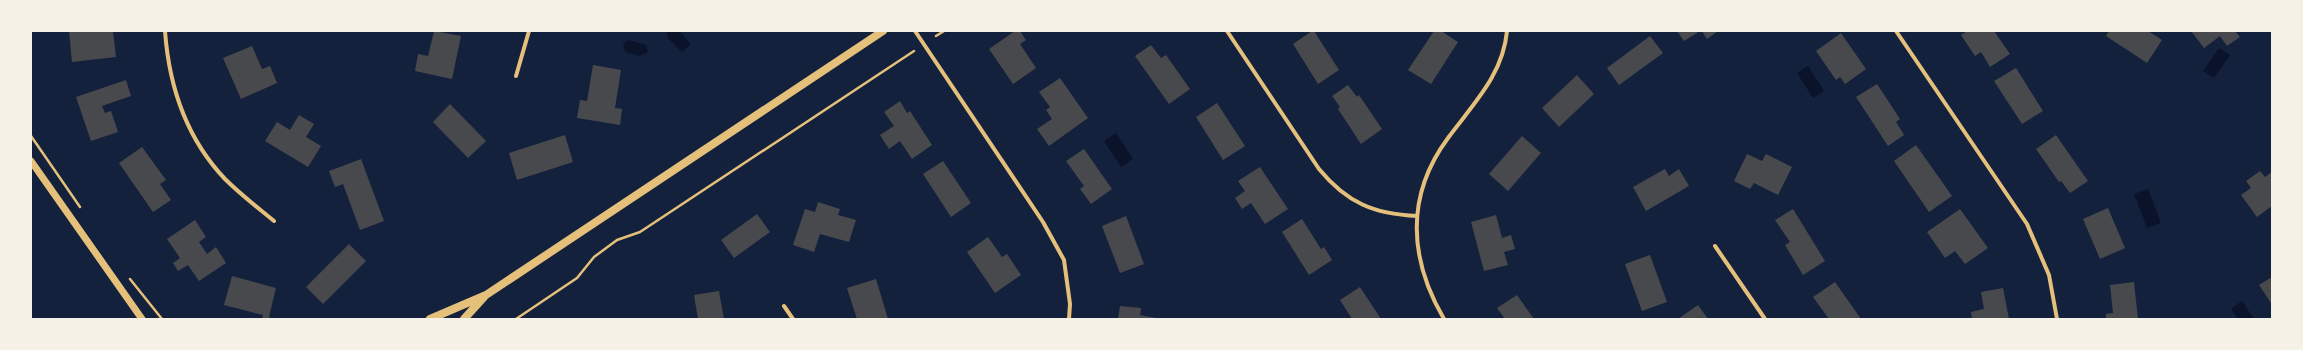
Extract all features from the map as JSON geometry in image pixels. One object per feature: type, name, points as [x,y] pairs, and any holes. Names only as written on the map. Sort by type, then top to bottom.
[{"type":"main road","points":[[430,319],[486,295],[883,31]]},
{"type":"main road","points":[[464,319],[486,295]]},
{"type":"street","points":[[165,31],[174,88],[193,134],[225,179],[274,221]]},
{"type":"street","points":[[516,76],[529,31]]},
{"type":"street","points":[[915,31],[1043,222],[1064,260],[1070,304],[1069,319]]},
{"type":"street","points":[[1227,31],[1319,169],[1331,184],[1364,207],[1386,213],[1417,216]]},
{"type":"street","points":[[1444,319],[1432,299],[1422,272],[1416,237],[1417,216],[1424,182],[1432,161],[1480,97],[1497,71],[1506,45],[1507,31]]},
{"type":"street","points":[[1896,31],[2027,224],[2049,275],[2057,319]]},
{"type":"street","points":[[31,161],[142,319]]},
{"type":"street","points":[[1715,246],[1765,319]]},
{"type":"street","points":[[784,306],[793,319]]},
{"type":"path","points":[[936,36],[944,31]]},
{"type":"path","points":[[516,319],[577,278],[594,257],[617,240],[640,232],[914,51]]},
{"type":"path","points":[[31,136],[81,209]]},
{"type":"path","points":[[126,274],[162,319]]},
{"type":"water","points":[[666,31],[679,31],[691,44],[682,52],[668,38]]},
{"type":"water","points":[[628,40],[646,45],[648,52],[640,56],[625,52],[623,44]]},
{"type":"water","points":[[2219,48],[2230,55],[2214,78],[2203,71]]},
{"type":"water","points":[[1808,66],[1824,91],[1813,98],[1797,73]]},
{"type":"water","points":[[1116,133],[1133,159],[1121,167],[1104,141]]},
{"type":"water","points":[[2148,189],[2161,223],[2147,228],[2134,194]]},
{"type":"water","points":[[2242,301],[2254,319],[2238,319],[2231,309]]},
{"type":"building","points":[[69,31],[113,31],[116,57],[72,62]]},
{"type":"building","points":[[434,31],[461,36],[452,79],[415,71],[418,54],[428,56]]},
{"type":"building","points":[[1015,31],[1020,31],[1026,40],[1020,44],[1036,68],[1013,84],[989,49]]},
{"type":"building","points":[[1314,31],[1339,70],[1318,84],[1293,44]]},
{"type":"building","points":[[1434,31],[1441,31],[1458,42],[1431,84],[1408,70]]},
{"type":"building","points":[[1677,31],[1700,31],[1684,41]]},
{"type":"building","points":[[1702,31],[1718,31],[1707,39]]},
{"type":"building","points":[[1967,31],[1994,31],[2010,54],[1990,67],[1981,52],[1975,56],[1961,35]]},
{"type":"building","points":[[2109,31],[2148,31],[2162,40],[2147,63],[2106,36]]},
{"type":"building","points":[[2191,31],[2235,31],[2240,37],[2227,46],[2220,36],[2204,48]]},
{"type":"building","points":[[1841,33],[1866,69],[1845,84],[1840,77],[1836,80],[1816,51]]},
{"type":"building","points":[[1650,36],[1663,53],[1619,85],[1607,68]]},
{"type":"building","points":[[1151,45],[1161,58],[1166,55],[1190,89],[1169,104],[1135,56]]},
{"type":"building","points":[[252,46],[262,69],[270,66],[277,83],[241,99],[223,58]]},
{"type":"building","points":[[593,65],[621,70],[615,108],[622,109],[620,125],[577,118],[580,100],[587,101]]},
{"type":"building","points":[[2016,68],[2043,111],[2022,124],[1994,81]]},
{"type":"building","points":[[1577,75],[1594,94],[1559,127],[1542,108]]},
{"type":"building","points":[[1060,78],[1088,118],[1049,146],[1037,129],[1052,119],[1046,110],[1050,107],[1039,92]]},
{"type":"building","points":[[126,80],[131,96],[102,106],[105,113],[111,111],[118,132],[91,141],[76,97]]},
{"type":"building","points":[[1877,84],[1900,119],[1896,122],[1904,135],[1888,146],[1856,97]]},
{"type":"building","points":[[1348,85],[1357,97],[1359,95],[1382,129],[1361,144],[1338,109],[1340,107],[1332,96]]},
{"type":"building","points":[[900,101],[907,113],[910,111],[932,145],[912,159],[900,141],[889,149],[880,135],[894,126],[884,112]]},
{"type":"building","points":[[1217,103],[1245,146],[1223,160],[1196,117]]},
{"type":"building","points":[[450,104],[486,141],[468,158],[433,122]]},
{"type":"building","points":[[299,115],[314,124],[306,137],[321,146],[308,167],[265,141],[277,122],[290,130]]},
{"type":"building","points":[[565,135],[573,162],[517,180],[509,153]]},
{"type":"building","points":[[2056,135],[2088,181],[2070,193],[2061,181],[2059,182],[2036,149]]},
{"type":"building","points":[[1522,136],[1541,153],[1508,191],[1489,174]]},
{"type":"building","points":[[1916,145],[1952,196],[1929,212],[1894,161]]},
{"type":"building","points":[[142,147],[166,180],[160,184],[171,200],[153,212],[119,163]]},
{"type":"building","points":[[1084,149],[1112,189],[1091,204],[1080,189],[1084,186],[1066,161]]},
{"type":"building","points":[[1747,154],[1762,161],[1766,154],[1792,167],[1778,195],[1754,183],[1750,189],[1734,181]]},
{"type":"building","points":[[361,159],[384,221],[360,230],[343,184],[335,187],[329,171]]},
{"type":"building","points":[[943,161],[971,203],[951,217],[923,174]]},
{"type":"building","points":[[1260,167],[1288,209],[1265,224],[1251,203],[1242,209],[1235,198],[1245,191],[1238,181]]},
{"type":"building","points":[[1665,169],[1669,176],[1679,169],[1689,186],[1646,211],[1633,187]]},
{"type":"building","points":[[2260,171],[2265,177],[2272,172],[2272,206],[2257,217],[2241,195],[2251,188],[2246,181]]},
{"type":"building","points":[[818,202],[840,209],[838,215],[856,220],[849,242],[820,234],[814,252],[793,245],[805,209],[815,212]]},
{"type":"building","points":[[2108,208],[2125,248],[2100,259],[2083,219]]},
{"type":"building","points":[[1793,209],[1825,261],[1803,275],[1785,245],[1790,242],[1775,220]]},
{"type":"building","points":[[1960,209],[1988,248],[1965,264],[1955,251],[1945,258],[1927,232]]},
{"type":"building","points":[[757,214],[770,232],[734,258],[721,240]]},
{"type":"building","points":[[1496,215],[1502,238],[1511,235],[1515,249],[1504,252],[1508,265],[1484,271],[1471,222]]},
{"type":"building","points":[[1126,216],[1144,264],[1120,273],[1102,226]]},
{"type":"building","points":[[1302,219],[1321,249],[1324,247],[1332,260],[1309,275],[1282,232]]},
{"type":"building","points":[[195,220],[206,237],[199,242],[207,254],[216,247],[226,263],[199,281],[188,265],[178,271],[173,263],[180,258],[167,239]]},
{"type":"building","points":[[988,237],[1002,257],[1007,254],[1021,275],[995,293],[967,252]]},
{"type":"building","points":[[349,244],[366,261],[323,304],[306,287]]},
{"type":"building","points":[[1650,255],[1667,302],[1642,311],[1625,264]]},
{"type":"building","points":[[232,276],[276,288],[269,317],[274,319],[262,319],[263,315],[224,305]]},
{"type":"building","points":[[2272,277],[2272,302],[2271,303],[2259,285]]},
{"type":"building","points":[[876,279],[888,319],[857,319],[847,288]]},
{"type":"building","points":[[1835,282],[1861,319],[1829,319],[1813,297]]},
{"type":"building","points":[[2134,282],[2138,319],[2106,319],[2106,314],[2113,313],[2110,285]]},
{"type":"building","points":[[1360,287],[1381,319],[1352,319],[1340,300]]},
{"type":"building","points":[[2003,288],[2009,319],[1972,319],[1971,312],[1984,309],[1981,292]]},
{"type":"building","points":[[719,291],[724,319],[698,319],[694,295]]},
{"type":"building","points":[[1517,295],[1534,319],[1505,319],[1497,308]]},
{"type":"building","points":[[1698,305],[1708,319],[1678,319]]},
{"type":"building","points":[[1120,306],[1141,308],[1140,315],[1161,319],[1118,319]]}]
